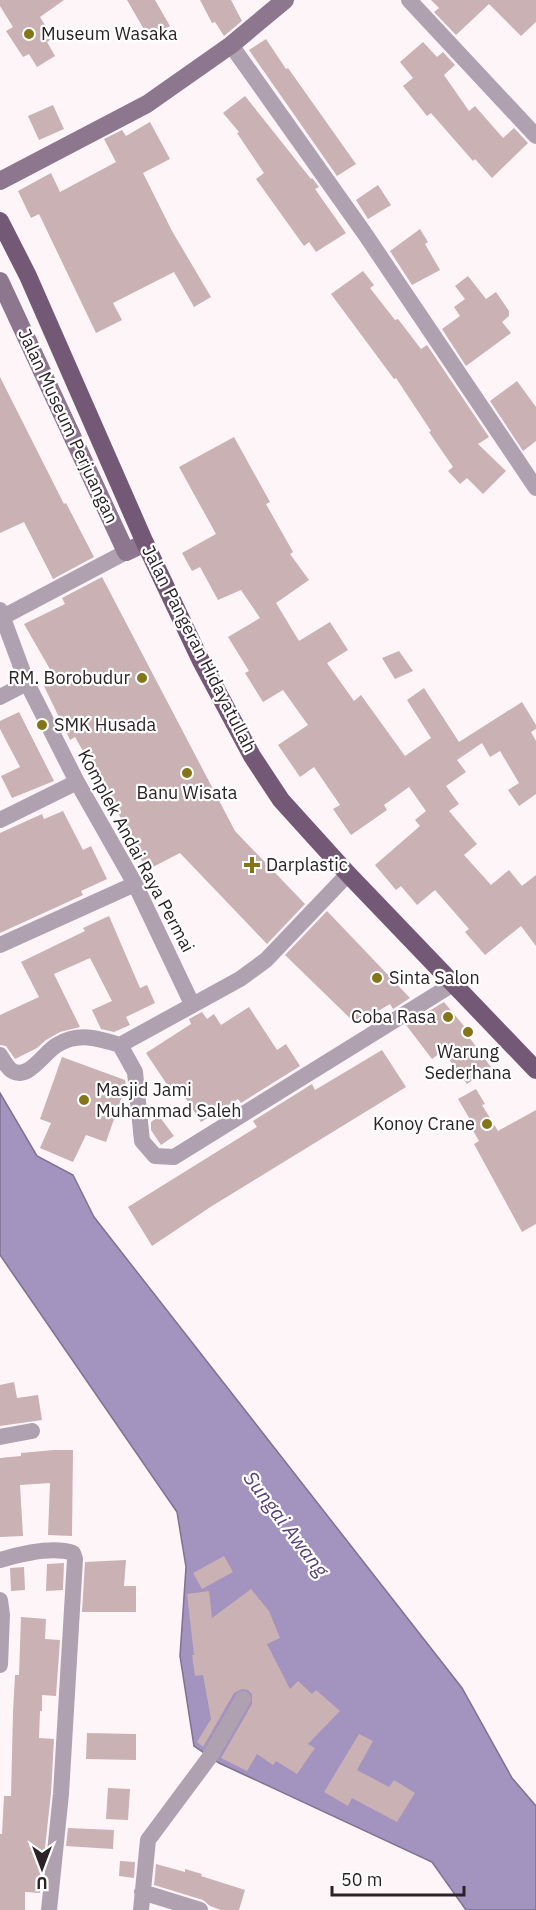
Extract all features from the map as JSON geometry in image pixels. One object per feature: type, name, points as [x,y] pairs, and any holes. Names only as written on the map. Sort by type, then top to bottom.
[{"type":"main road","name":"Jalan Pangeran Hidayatullah","points":[[0,221],[28,276],[145,543],[201,661],[252,756],[281,800],[348,874],[536,1069]]},
{"type":"street","points":[[0,181],[147,104],[231,45],[285,0]]},
{"type":"street","points":[[409,0],[536,135]]},
{"type":"street","points":[[231,45],[365,234],[536,488]]},
{"type":"street","name":"Jalan Museum Perjuangan","points":[[0,281],[126,552]]},
{"type":"street","points":[[1,614],[145,543]]},
{"type":"street","name":"Komplek Andai Raya Permai","points":[[1,614],[27,684],[77,782],[135,884],[192,1004]]},
{"type":"street","points":[[0,697],[27,684]]},
{"type":"street","points":[[0,820],[77,782]]},
{"type":"street","points":[[120,1045],[240,979],[266,960],[348,874]]},
{"type":"street","points":[[0,945],[135,884]]},
{"type":"street","points":[[0,1055],[10,1070],[19,1073],[28,1070],[56,1045],[71,1040],[92,1036],[120,1045],[135,1072],[142,1141],[155,1156],[174,1157],[453,984]]},
{"type":"street","points":[[0,1437],[32,1431]]},
{"type":"street","points":[[0,1560],[22,1554],[66,1551],[73,1553],[75,1559],[61,1794],[50,1910]]},
{"type":"street","points":[[0,1599],[2,1615],[0,1665]]},
{"type":"street","points":[[141,1910],[148,1840],[209,1758],[243,1699]]},
{"type":"street","points":[[142,1892],[200,1910]]},
{"type":"water","name":"Sungai Awang","points":[[0,1093],[37,1156],[73,1175],[94,1217],[462,1688],[512,1778],[536,1806],[536,1910],[466,1910],[432,1862],[219,1763],[194,1746],[180,1656],[186,1567],[177,1512],[0,1255]]},
{"type":"building","name":"Museum Wasaka","points":[[0,0],[64,0],[40,17],[53,38],[47,42],[55,56],[37,67],[29,54],[23,57],[6,31],[13,27],[0,6]]},
{"type":"building","points":[[127,0],[155,0],[170,26],[149,38]]},
{"type":"building","points":[[200,0],[231,0],[242,21],[224,36],[215,22],[212,23]]},
{"type":"building","points":[[431,0],[536,0],[536,22],[521,36],[489,4],[456,35],[434,12],[439,8]]},
{"type":"building","points":[[266,39],[356,164],[337,176],[249,50]]},
{"type":"building","points":[[423,42],[437,57],[443,52],[455,65],[444,75],[469,111],[475,106],[503,138],[514,128],[528,143],[492,178],[475,159],[473,161],[431,113],[427,116],[403,86],[413,78],[400,62]]},
{"type":"building","points":[[245,96],[319,187],[315,189],[346,233],[316,252],[309,242],[304,246],[256,179],[264,173],[237,133],[239,132],[223,113]]},
{"type":"building","points":[[53,105],[64,129],[39,140],[28,116]]},
{"type":"building","points":[[150,122],[170,159],[143,173],[172,231],[211,297],[194,307],[174,272],[113,303],[122,320],[96,333],[39,214],[31,218],[18,191],[51,173],[60,192],[116,162],[104,139],[122,130],[126,136]]},
{"type":"building","points":[[378,185],[391,205],[368,219],[356,200]]},
{"type":"building","points":[[420,229],[428,242],[425,244],[440,270],[412,285],[390,251]]},
{"type":"building","points":[[363,271],[374,285],[370,288],[395,320],[398,319],[421,349],[427,345],[489,437],[478,444],[506,471],[483,494],[467,478],[460,484],[448,471],[453,467],[396,378],[394,379],[331,294]]},
{"type":"building","points":[[468,276],[486,299],[496,292],[509,311],[509,316],[502,322],[511,333],[466,366],[442,329],[460,316],[454,307],[465,299],[455,286]]},
{"type":"building","points":[[0,377],[64,504],[66,503],[94,557],[53,579],[24,522],[0,533]]},
{"type":"building","points":[[517,381],[536,407],[536,441],[523,451],[490,401]]},
{"type":"building","points":[[234,437],[270,502],[266,504],[293,552],[290,554],[309,580],[276,603],[299,641],[330,622],[348,650],[327,663],[354,701],[361,695],[405,756],[431,738],[407,700],[424,688],[459,742],[522,702],[536,725],[536,729],[531,732],[536,741],[536,794],[519,806],[508,790],[519,783],[500,751],[490,757],[482,743],[457,760],[466,772],[446,786],[459,804],[449,811],[477,844],[464,855],[491,885],[509,870],[522,886],[536,875],[536,946],[521,926],[485,955],[465,932],[469,929],[435,890],[417,905],[401,886],[396,890],[375,865],[420,826],[415,820],[426,811],[409,787],[384,805],[387,810],[351,835],[333,809],[340,805],[314,767],[300,777],[278,745],[308,725],[283,690],[263,702],[245,673],[249,671],[228,637],[260,618],[241,590],[218,600],[200,567],[192,571],[182,553],[216,534],[179,467]]},
{"type":"building","points":[[102,577],[235,831],[305,904],[267,944],[180,853],[147,870],[124,830],[126,829],[109,794],[105,796],[94,775],[96,774],[75,737],[70,740],[43,684],[55,678],[24,624],[65,604],[62,598]]},
{"type":"building","points":[[399,651],[413,671],[395,679],[382,658]]},
{"type":"building","points":[[19,712],[54,781],[12,798],[1,776],[20,767],[0,729],[0,721]]},
{"type":"building","points":[[63,811],[83,850],[91,846],[107,879],[81,891],[83,895],[0,933],[0,833],[42,814],[44,819]]},
{"type":"building","points":[[327,911],[410,998],[393,1009],[390,1004],[356,1024],[285,955]]},
{"type":"building","points":[[109,916],[140,988],[147,985],[155,1003],[126,1017],[130,1025],[114,1032],[101,1029],[92,1010],[112,1001],[90,958],[54,974],[80,1027],[60,1032],[37,1048],[15,1059],[6,1046],[0,1045],[0,1015],[39,997],[21,962],[85,931],[83,928]]},
{"type":"building","points":[[444,1002],[468,1031],[466,1033],[491,1067],[467,1084],[443,1051],[432,1059],[406,1025]]},
{"type":"building","points":[[249,1007],[277,1050],[286,1044],[300,1066],[241,1103],[238,1099],[201,1122],[179,1088],[172,1092],[146,1053],[191,1024],[189,1019],[202,1012],[207,1019],[214,1014],[221,1025]]},
{"type":"building","points":[[382,1050],[406,1087],[212,1206],[152,1246],[128,1207],[257,1127],[253,1121],[312,1084],[315,1090]]},
{"type":"building","name":"Masjid Jami Muhammad Saleh","points":[[62,1057],[125,1080],[126,1085],[106,1142],[86,1135],[73,1162],[40,1148],[51,1123],[40,1119]]},
{"type":"building","points":[[476,1089],[485,1104],[482,1105],[498,1131],[536,1110],[536,1224],[522,1232],[474,1144],[479,1141],[458,1099]]},
{"type":"building","points":[[159,1116],[174,1136],[161,1145],[151,1130],[151,1122]]},
{"type":"building","points":[[14,1382],[17,1398],[38,1395],[42,1420],[0,1426],[0,1385]]},
{"type":"building","points":[[73,1450],[72,1536],[48,1535],[50,1483],[20,1485],[23,1536],[0,1537],[0,1458],[21,1456],[21,1453]]},
{"type":"building","points":[[224,1556],[233,1572],[202,1589],[193,1573]]},
{"type":"building","points":[[126,1560],[124,1586],[136,1586],[136,1612],[82,1612],[85,1562]]},
{"type":"building","points":[[64,1563],[63,1590],[46,1591],[47,1564]]},
{"type":"building","points":[[24,1567],[25,1590],[11,1591],[10,1568]]},
{"type":"building","points":[[251,1589],[269,1611],[280,1638],[267,1644],[290,1689],[298,1681],[312,1694],[316,1690],[340,1711],[308,1744],[315,1748],[297,1774],[276,1761],[273,1765],[257,1754],[247,1771],[221,1758],[252,1704],[252,1694],[248,1690],[242,1689],[234,1693],[203,1747],[197,1742],[211,1719],[203,1675],[195,1676],[187,1594],[209,1591],[212,1618]]},
{"type":"building","points":[[21,1617],[46,1619],[45,1639],[60,1640],[56,1696],[42,1695],[42,1711],[40,1711],[39,1738],[54,1739],[51,1793],[40,1893],[25,1892],[25,1910],[0,1910],[0,1834],[2,1834],[4,1796],[11,1796],[15,1675],[19,1675]]},
{"type":"building","points":[[87,1733],[136,1734],[136,1760],[86,1759]]},
{"type":"building","points":[[359,1734],[373,1741],[357,1770],[389,1787],[394,1780],[415,1793],[397,1822],[352,1798],[348,1806],[324,1792]]},
{"type":"building","points":[[108,1788],[130,1789],[128,1820],[106,1819]]},
{"type":"building","points":[[68,1828],[114,1830],[113,1849],[66,1846]]},
{"type":"building","points":[[120,1861],[135,1862],[134,1878],[119,1876]]},
{"type":"building","points":[[156,1864],[185,1872],[185,1869],[245,1890],[239,1910],[221,1910],[210,1906],[203,1900],[154,1885]]},
{"type":"place","name":"Museum Wasaka","points":[[29,34]]},
{"type":"place","name":"RM. Borobudur","points":[[142,678]]},
{"type":"place","name":"SMK Husada","points":[[42,725]]},
{"type":"place","name":"Banu Wisata","points":[[187,773]]},
{"type":"place","name":"Darplastic","points":[[252,865]]},
{"type":"place","name":"Sinta Salon","points":[[377,978]]},
{"type":"place","name":"Coba Rasa","points":[[448,1017]]},
{"type":"place","name":"Warung Sederhana","points":[[468,1032]]},
{"type":"place","name":"Masjid Jami Muhammad Saleh","points":[[84,1100]]},
{"type":"place","name":"Konoy Crane","points":[[487,1124]]}]
